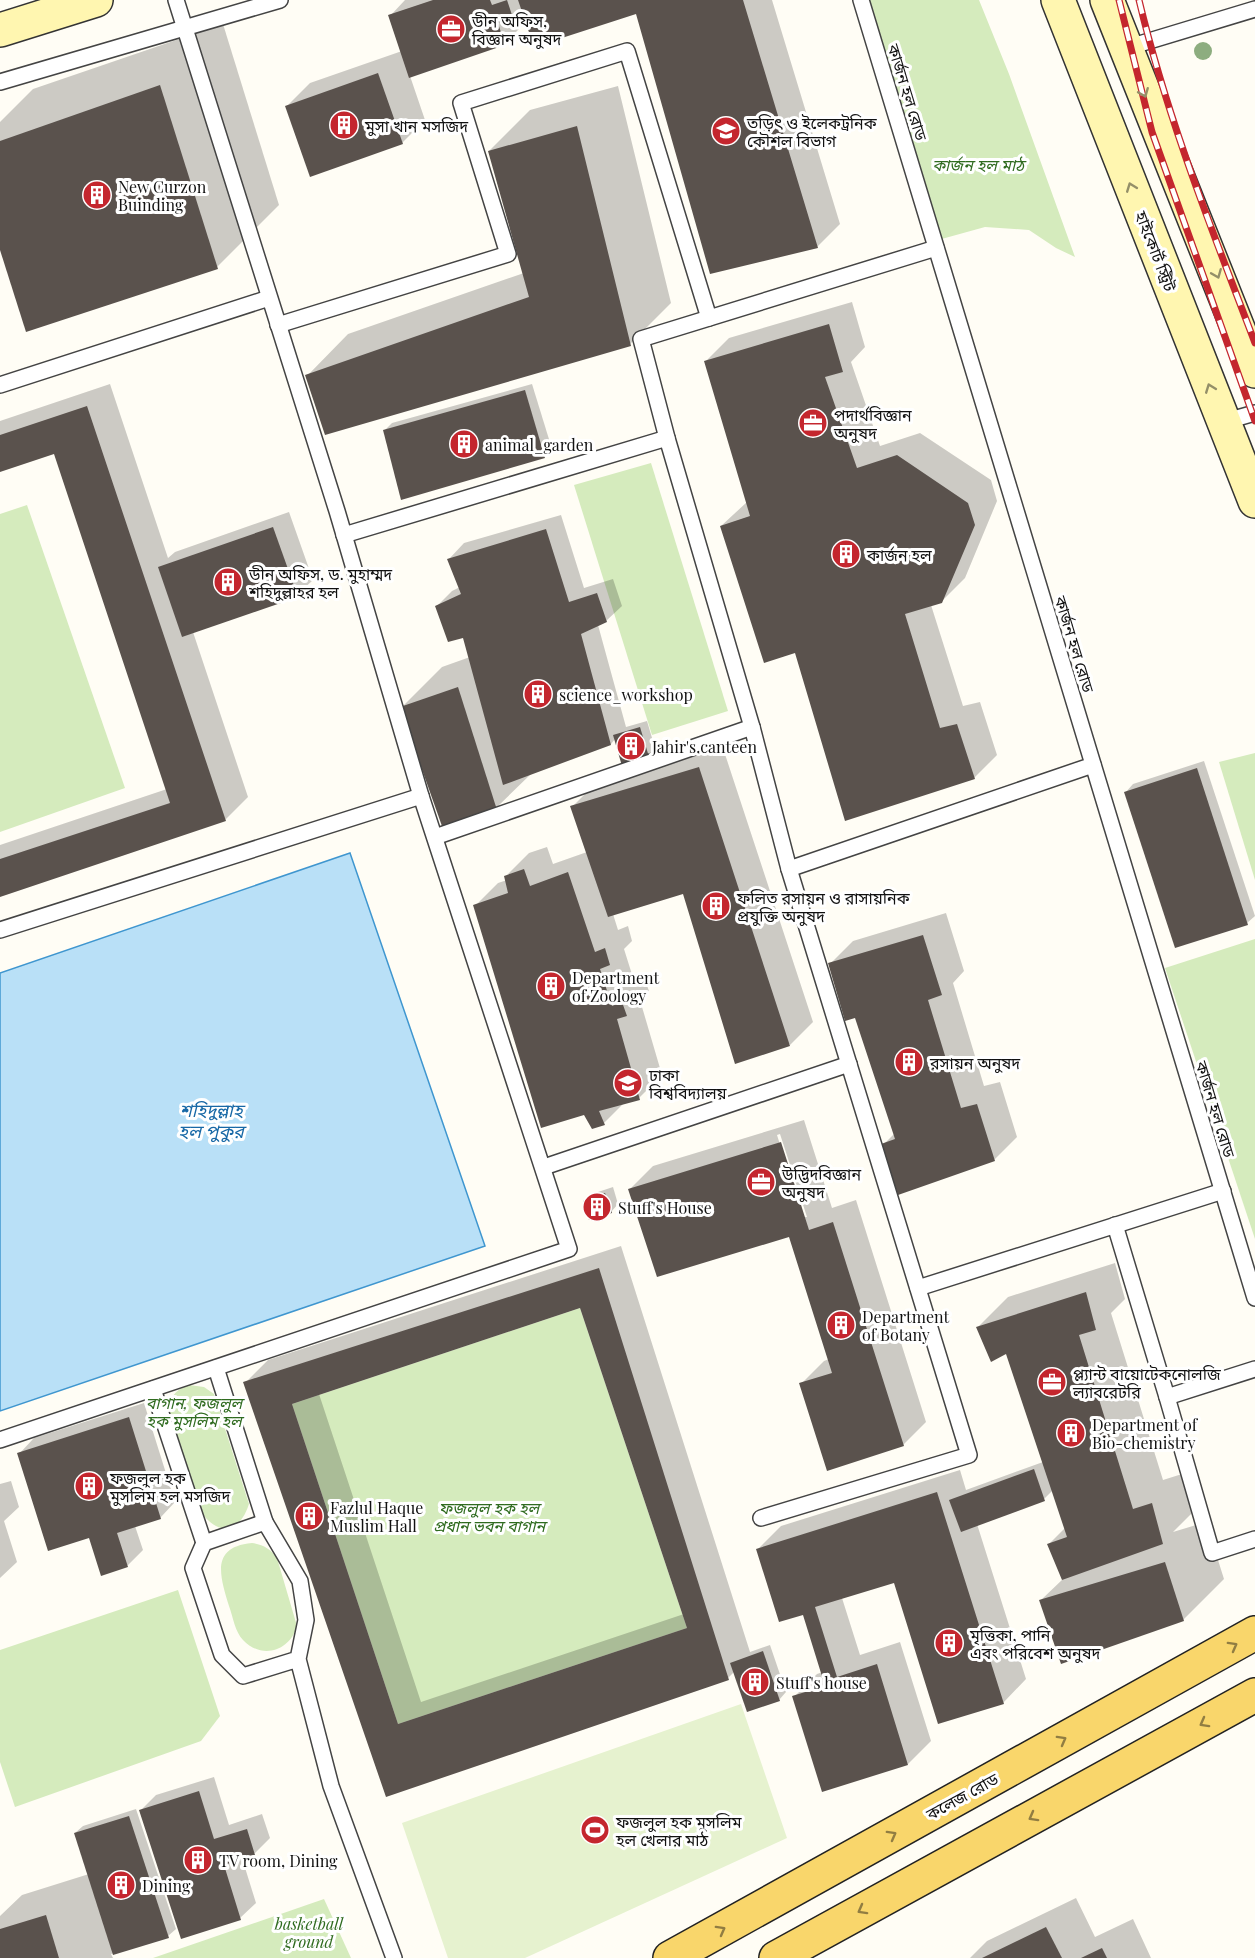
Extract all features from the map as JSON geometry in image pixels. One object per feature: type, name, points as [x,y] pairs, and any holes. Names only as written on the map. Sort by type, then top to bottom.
[{"type":"main road","points":[[0,30],[96,0]]},
{"type":"main road","name":"হাইকোর্ট স্ট্রিট","points":[[1058,0],[1255,501]]},
{"type":"main road","points":[[1107,0],[1255,371]]},
{"type":"main road","name":"কলেজ রোড","points":[[670,1958],[1255,1633]]},
{"type":"main road","points":[[776,1958],[1255,1695]]},
{"type":"lane","points":[[0,1440],[570,1249],[421,796],[344,535],[176,0]]},
{"type":"lane","points":[[0,82],[280,0]]},
{"type":"lane","name":"কার্জন হল রোড","points":[[861,0],[1255,1298]]},
{"type":"lane","points":[[1126,48],[1255,9]]},
{"type":"lane","points":[[278,325],[508,254],[461,103],[627,51],[709,318]]},
{"type":"lane","points":[[761,1518],[969,1455],[789,869],[752,727],[667,438],[641,339],[936,248]]},
{"type":"lane","points":[[0,386],[270,298]]},
{"type":"lane","points":[[1223,422],[1255,413]]},
{"type":"lane","points":[[344,535],[667,438]]},
{"type":"lane","points":[[435,837],[752,727]]},
{"type":"lane","points":[[789,869],[1093,765]]},
{"type":"lane","points":[[0,930],[421,796]]},
{"type":"lane","points":[[544,1167],[849,1064]]},
{"type":"lane","points":[[918,1288],[1223,1191]]},
{"type":"lane","points":[[1114,1225],[1167,1396],[1212,1553],[1255,1539]]},
{"type":"lane","points":[[216,1368],[265,1522],[300,1581],[306,1620],[298,1659],[331,1786],[394,1958]]},
{"type":"lane","points":[[1167,1396],[1255,1369]]},
{"type":"lane","points":[[153,1389],[204,1543],[193,1568],[222,1655],[243,1676],[298,1659]]},
{"type":"lane","points":[[204,1543],[265,1522]]},
{"type":"green space","name":"কার্জন হল মাঠ","points":[[867,0],[979,0],[1009,74],[1075,257],[1056,248],[1029,230],[985,227],[938,240]]},
{"type":"green space","points":[[651,463],[728,711],[652,735],[574,485]]},
{"type":"green space","points":[[27,505],[125,788],[0,832],[0,514]]},
{"type":"green space","points":[[1255,753],[1255,880],[1219,762]]},
{"type":"green space","points":[[1255,939],[1255,1239],[1165,968]]},
{"type":"green space","name":"ফজলুল হক হল প্রধান ভবন বাগান","points":[[580,1308],[687,1628],[398,1724],[292,1404]]},
{"type":"green space","name":"বাগান, ফজলুল হক মুসলিম হল","points":[[189,1385],[204,1387],[214,1394],[249,1504],[241,1520],[231,1528],[218,1527],[204,1516],[168,1411],[174,1394]]},
{"type":"green space","points":[[252,1543],[266,1548],[277,1558],[297,1626],[288,1642],[274,1650],[258,1650],[240,1637],[223,1584],[221,1565],[224,1557],[229,1550]]},
{"type":"green space","points":[[178,1590],[220,1716],[201,1741],[15,1807],[0,1762],[0,1650]]},
{"type":"green space","name":"ফজলুল হক মুসলিম হল খেলার মাঠ","points":[[741,1704],[787,1838],[525,1958],[448,1958],[402,1823]]},
{"type":"green space","name":"basketball ground","points":[[324,1899],[351,1958],[153,1958]]},
{"type":"water","name":"শহিদুল্লাহ হল পুকুর","points":[[350,853],[485,1246],[0,1411],[0,973]]},
{"type":"building","points":[[433,0],[490,0],[492,5],[507,0],[513,18],[498,23],[505,45],[409,78],[388,15]]},
{"type":"building","name":"তড়িৎ ও ইলেকট্রনিক কৌশল বিভাগ","points":[[518,0],[743,0],[818,248],[710,274],[636,14],[534,47]]},
{"type":"building","name":"মুসা খান মসজিদ","points":[[378,73],[403,144],[310,177],[285,106]]},
{"type":"building","name":"New Curzon Buinding","points":[[160,85],[218,269],[26,332],[0,250],[0,141]]},
{"type":"building","points":[[577,126],[631,346],[325,435],[305,375],[529,297],[488,151]]},
{"type":"building","name":"কার্জন হল","points":[[829,324],[843,372],[825,377],[857,468],[897,455],[968,503],[975,525],[942,603],[905,614],[940,728],[957,724],[975,779],[845,821],[795,653],[764,663],[720,526],[750,516],[704,361]]},
{"type":"building","name":"animal_garden","points":[[525,390],[545,458],[401,500],[383,430]]},
{"type":"building","points":[[87,406],[226,821],[0,897],[0,859],[170,803],[54,454],[0,472],[0,435]]},
{"type":"building","name":"ডীন অফিস, ড. মুহাম্মদ শহিদুল্লাহর হল","points":[[273,527],[298,597],[182,637],[158,567]]},
{"type":"building","name":"science_workshop","points":[[546,529],[569,602],[597,593],[607,622],[581,634],[611,745],[503,785],[463,638],[448,642],[435,606],[461,594],[447,559]]},
{"type":"building","points":[[458,687],[497,810],[443,829],[400,707]]},
{"type":"building","name":"Jahir's.canteen","points":[[640,727],[649,757],[622,766],[613,735]]},
{"type":"building","name":"ফলিত রসায়ন ও রাসায়নিক প্রযুক্তি অনুষদ","points":[[699,767],[790,1046],[735,1064],[683,894],[608,917],[570,806]]},
{"type":"building","points":[[1197,768],[1248,925],[1175,948],[1124,792]]},
{"type":"building","name":"Department of Zoology","points":[[524,869],[530,886],[568,872],[595,952],[605,948],[610,965],[600,969],[612,1006],[622,1002],[627,1016],[617,1019],[640,1100],[599,1111],[605,1125],[592,1129],[584,1115],[541,1128],[473,905],[508,893],[504,876]]},
{"type":"building","name":"রসায়ন অনুষদ","points":[[923,935],[942,995],[928,1000],[961,1108],[977,1104],[995,1161],[898,1195],[881,1144],[895,1139],[855,1018],[845,1021],[828,963]]},
{"type":"building","name":"Department of Botany","points":[[781,1142],[809,1230],[833,1222],[904,1446],[827,1471],[799,1383],[832,1373],[789,1237],[657,1277],[628,1189]]},
{"type":"building","name":"Stuff's House","points":[[605,1193],[612,1213],[589,1220],[583,1201]]},
{"type":"building","name":"Fazlul Haque Muslim Hall","points":[[599,1268],[729,1680],[386,1797],[243,1382]],"holes":[[[580,1308],[687,1628],[398,1724],[292,1404]]]},
{"type":"building","name":"Department of Bio-chemistry","points":[[1086,1292],[1096,1330],[1079,1335],[1133,1509],[1152,1503],[1163,1544],[1062,1580],[1047,1544],[1067,1537],[1006,1354],[991,1362],[976,1327]]},
{"type":"building","name":"ফজলুল হক মুসলিম হল মসজিদ","points":[[129,1417],[161,1519],[117,1533],[128,1567],[101,1576],[89,1538],[48,1551],[17,1453]]},
{"type":"building","points":[[1034,1469],[1045,1501],[961,1532],[949,1500]]},
{"type":"building","name":"মৃত্তিকা, পানি এবং পরিবেশ অনুষদ","points":[[937,1492],[1004,1704],[938,1724],[894,1583],[815,1607],[837,1677],[877,1664],[908,1765],[822,1792],[792,1696],[825,1686],[803,1615],[779,1622],[756,1549]]},
{"type":"building","points":[[1165,1562],[1184,1621],[1061,1664],[1039,1600]]},
{"type":"building","name":"Stuff's house","points":[[763,1651],[780,1701],[747,1712],[730,1663]]},
{"type":"building","name":"TV room, Dining","points":[[199,1791],[214,1839],[247,1829],[255,1855],[224,1865],[241,1920],[181,1939],[139,1810]]},
{"type":"building","name":"Dining","points":[[129,1816],[169,1938],[113,1955],[74,1833]]},
{"type":"building","points":[[46,1915],[59,1958],[0,1958],[0,1929]]},
{"type":"building","points":[[1046,1927],[1062,1958],[982,1958]]},
{"type":"building","points":[[1102,1948],[1107,1958],[1081,1958]]},
{"type":"railway","points":[[1119,0],[1152,132],[1255,421]]},
{"type":"railway","points":[[1139,0],[1177,131],[1255,343]]},
{"type":"place","name":"ডীন অফিস, বিজ্ঞান অনুষদ","points":[[451,29]]},
{"type":"place","name":"মুসা খান মসজিদ","points":[[344,125]]},
{"type":"place","name":"তড়িৎ ও ইলেকট্রনিক কৌশল বিভাগ","points":[[726,131]]},
{"type":"place","name":"New Curzon Buinding","points":[[97,195]]},
{"type":"place","name":"পদার্থবিজ্ঞান অনুষদ","points":[[813,423]]},
{"type":"place","name":"animal_garden","points":[[464,444]]},
{"type":"place","name":"কার্জন হল","points":[[846,554]]},
{"type":"place","name":"ডীন অফিস, ড. মুহাম্মদ শহিদুল্লাহর হল","points":[[228,582]]},
{"type":"place","name":"science_workshop","points":[[538,694]]},
{"type":"place","name":"Jahir's.canteen","points":[[631,746]]},
{"type":"place","name":"ফলিত রসায়ন ও রাসায়নিক প্রযুক্তি অনুষদ","points":[[716,906]]},
{"type":"place","name":"Department of Zoology","points":[[551,986]]},
{"type":"place","name":"রসায়ন অনুষদ","points":[[909,1062]]},
{"type":"place","name":"ঢাকা বিশ্ববিদ্যালয়","points":[[628,1083]]},
{"type":"place","name":"উদ্ভিদবিজ্ঞান অনুষদ","points":[[761,1182]]},
{"type":"place","name":"Stuff's House","points":[[597,1207]]},
{"type":"place","name":"Department of Botany","points":[[841,1325]]},
{"type":"place","name":"প্ল্যান্ট বায়োটেকনোলজি ল্যাবরেটরি","points":[[1052,1382]]},
{"type":"place","name":"Department of Bio-chemistry","points":[[1071,1433]]},
{"type":"place","name":"ফজলুল হক মুসলিম হল মসজিদ","points":[[89,1486]]},
{"type":"place","name":"Fazlul Haque Muslim Hall","points":[[309,1516]]},
{"type":"place","name":"মৃত্তিকা, পানি এবং পরিবেশ অনুষদ","points":[[949,1643]]},
{"type":"place","name":"Stuff's house","points":[[755,1682]]},
{"type":"place","name":"ফজলুল হক মুসলিম হল খেলার মাঠ","points":[[595,1830]]},
{"type":"place","name":"TV room, Dining","points":[[198,1860]]},
{"type":"place","name":"Dining","points":[[121,1885]]}]
